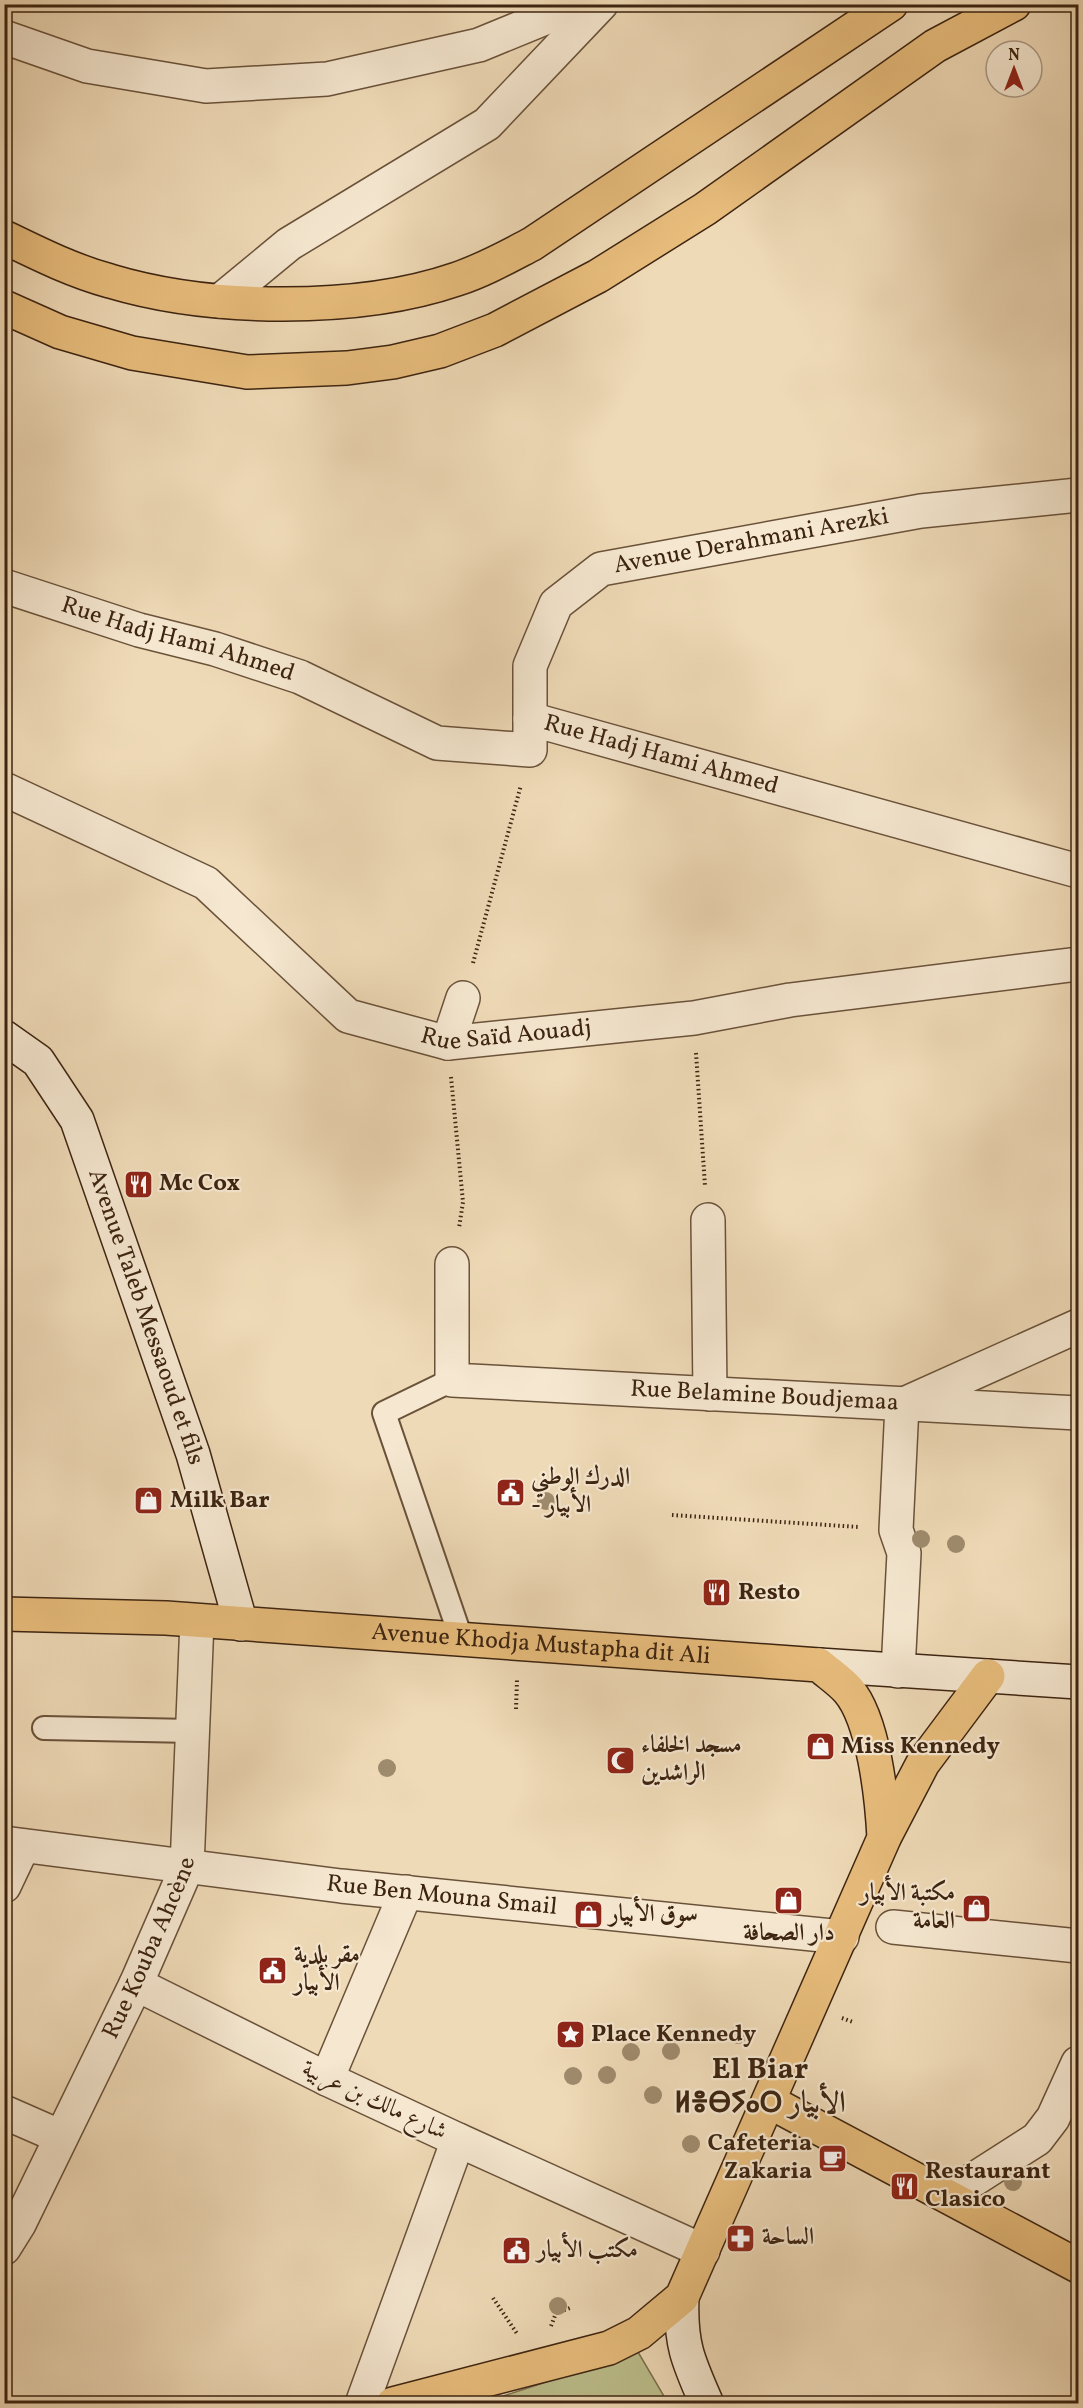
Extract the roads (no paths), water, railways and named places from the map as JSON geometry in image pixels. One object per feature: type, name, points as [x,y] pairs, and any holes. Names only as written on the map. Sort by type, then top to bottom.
[{"type":"main road","points":[[4,237],[59,263],[110,281],[161,293],[220,301],[298,303],[358,300],[415,291],[494,265],[568,222],[891,4]]},
{"type":"main road","points":[[4,306],[60,332],[132,353],[247,372],[347,368],[393,362],[440,351],[495,330],[598,276],[705,209],[935,46],[1014,4]]},
{"type":"main road","name":"Avenue Khodja Mustapha dit Ali","points":[[4,1614],[166,1618],[819,1665]]},
{"type":"main road","points":[[819,1665],[849,1690],[861,1714],[876,1765],[884,1838]]},
{"type":"main road","points":[[393,2403],[609,2348],[639,2333],[682,2296],[770,2102],[884,1838],[923,1763],[988,1676]]},
{"type":"main road","points":[[770,2102],[948,2196],[1074,2258]]},
{"type":"street","points":[[4,37],[87,66],[217,86],[327,79],[479,45],[579,4]]},
{"type":"street","points":[[220,301],[289,244],[487,124],[601,4]]},
{"type":"street","name":"Avenue Derahmani Arezki","points":[[530,735],[530,666],[556,604],[601,569],[921,511],[1078,495]]},
{"type":"street","name":"Rue Hadj Hami Ahmed","points":[[4,586],[139,630],[214,649],[300,677],[437,743],[530,735],[1078,871]]},
{"type":"street","name":"Rue Saïd Aouadj","points":[[4,789],[206,883],[348,1016],[448,1043],[694,1018],[790,1000],[1078,964]]},
{"type":"street","points":[[448,1043],[463,998]]},
{"type":"street","name":"Avenue Taleb Messaoud et fils","points":[[4,1037],[38,1061],[77,1120],[193,1454],[241,1624]]},
{"type":"street","points":[[708,1220],[710,1394]]},
{"type":"street","points":[[452,1264],[452,1380]]},
{"type":"street","points":[[898,1671],[904,1553],[896,1530],[902,1405],[1078,1326]]},
{"type":"street","name":"Rue Belamine Boudjemaa","points":[[452,1380],[1078,1413]]},
{"type":"street","name":"Rue Kouba Ahcène","points":[[4,2248],[19,2224],[136,1984],[187,1867],[197,1621]]},
{"type":"street","name":"Avenue Khodja Mustapha dit Ali","points":[[819,1665],[1078,1682]]},
{"type":"street","points":[[4,1886],[14,1844]]},
{"type":"street","name":"Rue Ben Mouna Smail","points":[[14,1844],[187,1867],[406,1892],[842,1936]]},
{"type":"street","points":[[327,2079],[406,1892]]},
{"type":"street","points":[[893,1927],[1078,1946]]},
{"type":"street","name":"شارع مالك بن عربية","points":[[136,1984],[327,2079],[458,2140],[362,2403]]},
{"type":"street","points":[[948,2196],[1037,2139],[1053,2118],[1078,2062]]},
{"type":"street","points":[[4,2112],[61,2138]]},
{"type":"street","points":[[458,2140],[703,2252]]},
{"type":"street","points":[[682,2296],[680,2329],[686,2356],[707,2403]]},
{"type":"lane","points":[[452,1380],[384,1413],[461,1638]]},
{"type":"lane","points":[[44,1728],[192,1731]]},
{"type":"place","name":"Mc Cox","points":[[138,1184]]},
{"type":"place","name":"الدرك الوطني - الأبيار","points":[[510,1492]]},
{"type":"place","name":"Milk Bar","points":[[149,1501]]},
{"type":"place","name":"Resto","points":[[717,1593]]},
{"type":"place","name":"Miss Kennedy","points":[[820,1747]]},
{"type":"place","name":"مسجد الخلفاء الراشدين","points":[[620,1760]]},
{"type":"place","name":"دار الصحافة","points":[[789,1901]]},
{"type":"place","name":"مكتبة الأبيار العامة","points":[[976,1908]]},
{"type":"place","name":"سوق الأبيار","points":[[588,1915]]},
{"type":"place","name":"مقر بلدية الأبيار","points":[[273,1970]]},
{"type":"place","name":"Place Kennedy","points":[[570,2035]]},
{"type":"place","name":"Cafeteria Zakaria","points":[[833,2158]]},
{"type":"place","name":"Restaurant Clasico","points":[[904,2186]]},
{"type":"place","name":"الساحة","points":[[741,2238]]},
{"type":"place","name":"مكتب الأبيار","points":[[516,2251]]},
{"type":"district","name":"El Biar ⵍⴻⴱⵢⴰⵔ الأبيار","points":[[760,2087]]}]
